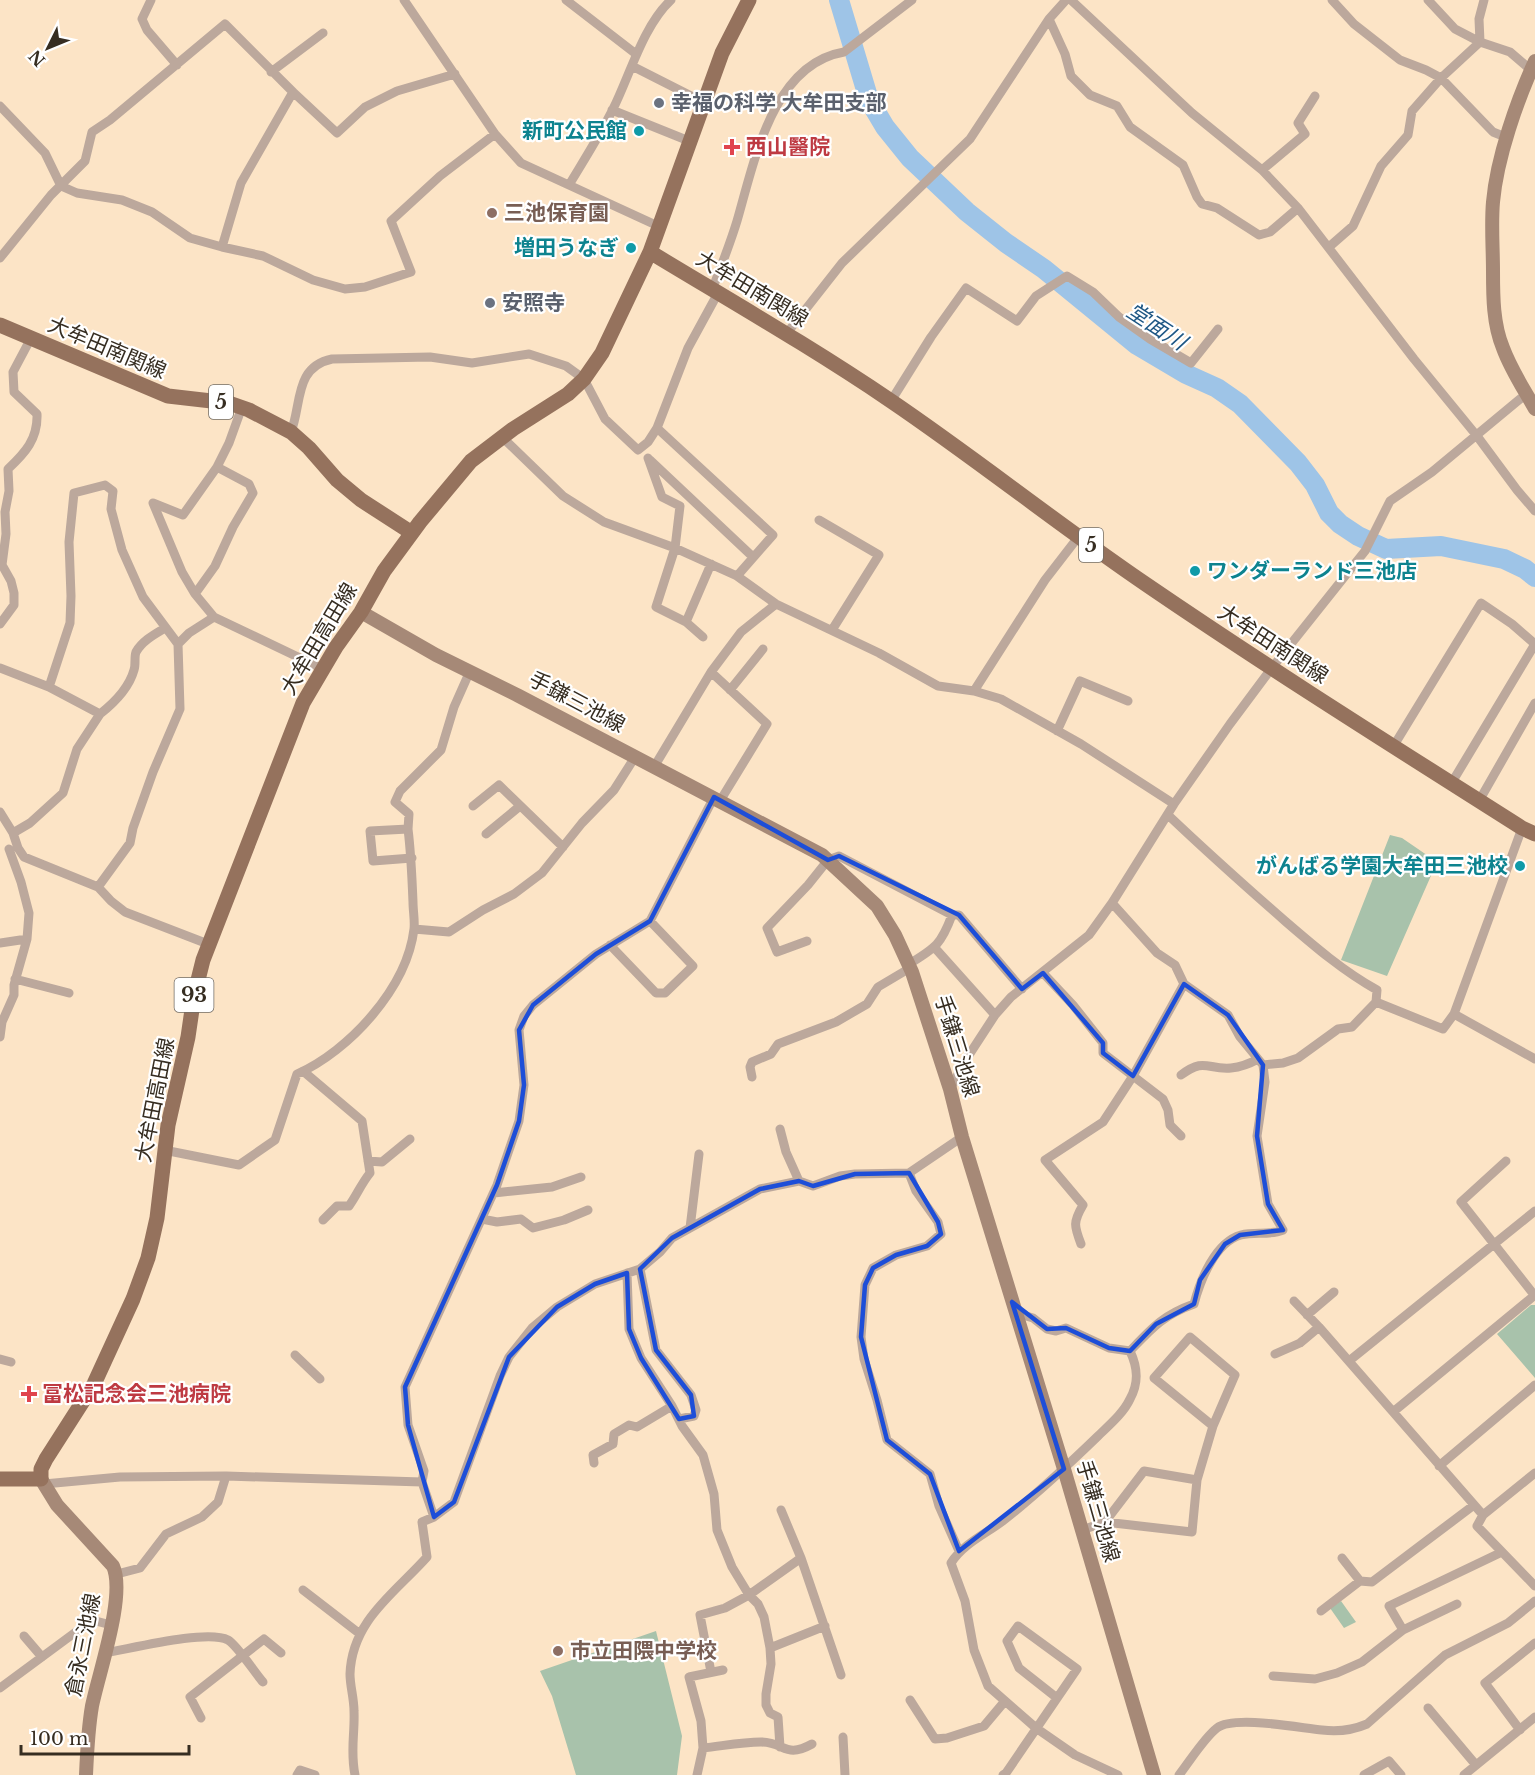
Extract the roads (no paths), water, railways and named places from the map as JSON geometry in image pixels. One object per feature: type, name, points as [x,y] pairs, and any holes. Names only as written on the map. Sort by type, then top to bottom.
[{"type":"main road","points":[[412,533],[471,461],[502,437],[568,394],[584,379],[602,353],[650,252],[722,53],[749,0]]},
{"type":"main road","points":[[1532,74],[1508,138],[1496,183],[1493,203],[1493,296],[1502,348],[1535,409]]},
{"type":"main road","name":"大牟田南関線","points":[[650,252],[787,333],[891,401],[971,456],[1144,583],[1270,669],[1528,831]]},
{"type":"main road","name":"大牟田南関線","points":[[0,326],[168,396],[229,403],[242,407],[291,432],[361,500],[412,533]]},
{"type":"main road","name":"大牟田高田線","points":[[42,1481],[42,1469],[46,1459],[94,1384],[133,1299],[148,1258],[157,1218],[168,1125],[188,1036],[194,996],[208,944],[303,703],[362,612],[384,572],[412,533]]},
{"type":"main road","name":"手鎌三池線","points":[[362,612],[436,655],[822,855],[877,906],[895,934],[910,966],[950,1089],[962,1137],[1064,1469],[1154,1775]]},
{"type":"main road","points":[[0,1479],[42,1481]]},
{"type":"main road","name":"倉永三池線","points":[[42,1481],[57,1505],[113,1566],[117,1575],[111,1625],[88,1730],[86,1775]]},
{"type":"street","points":[[152,0],[142,19],[147,30],[177,66]]},
{"type":"street","points":[[404,0],[495,134],[521,163],[658,226]]},
{"type":"street","points":[[566,0],[636,54]]},
{"type":"street","points":[[569,185],[612,110],[636,54],[664,6],[671,0]]},
{"type":"street","points":[[638,450],[648,442],[657,428],[688,348],[715,291],[768,121],[796,80],[809,67],[833,54],[844,52],[912,0]]},
{"type":"street","points":[[787,333],[842,263],[970,139],[1048,20],[1066,0]]},
{"type":"street","points":[[1071,0],[1192,112],[1262,170],[1298,208],[1535,511]]},
{"type":"street","points":[[1332,0],[1354,24],[1400,60],[1441,78],[1493,132],[1508,138]]},
{"type":"street","points":[[1428,0],[1455,29],[1480,42],[1510,52],[1532,74]]},
{"type":"street","points":[[1329,247],[1353,226],[1380,166],[1408,135],[1412,111],[1441,78],[1480,42],[1479,19],[1484,0]]},
{"type":"street","points":[[1048,20],[1065,54],[1071,76],[1090,95],[1117,106],[1130,127],[1183,165],[1202,204],[1217,208],[1259,235],[1270,232],[1298,208]]},
{"type":"street","points":[[1,257],[51,195],[85,161],[92,132],[177,66],[225,24],[271,72],[338,133],[365,107],[397,91],[455,74]]},
{"type":"street","points":[[271,72],[323,33]]},
{"type":"street","points":[[632,66],[703,102]]},
{"type":"street","points":[[222,247],[241,183],[293,92]]},
{"type":"street","points":[[1262,170],[1305,134],[1298,123],[1315,96]]},
{"type":"street","points":[[0,106],[45,153],[61,186],[77,194],[122,200],[152,212],[190,238],[263,256],[313,280],[345,289],[365,287],[411,272],[391,221],[440,176],[495,134]]},
{"type":"street","points":[[612,110],[689,141]]},
{"type":"street","points":[[891,401],[931,337],[966,288],[1017,321],[1036,296],[1067,276],[1093,292],[1119,317],[1149,339],[1191,363],[1218,329]]},
{"type":"street","points":[[0,624],[14,605],[11,581],[2,565],[6,534],[5,512],[9,491],[8,469],[29,449],[38,426],[37,414],[14,392],[13,372],[31,338]]},
{"type":"street","points":[[291,432],[297,417],[299,392],[306,374],[320,362],[332,359],[430,357],[472,363],[529,354],[566,366],[584,379],[605,419],[753,557]]},
{"type":"street","points":[[950,1089],[995,1015],[1011,997],[1089,935],[1112,903],[1174,804],[1270,669],[1366,549],[1390,501],[1432,472],[1527,395]]},
{"type":"street","points":[[242,407],[229,443],[217,467],[183,515],[153,503],[182,572],[195,594],[214,617],[323,669]]},
{"type":"street","points":[[657,428],[773,535],[737,576]]},
{"type":"street","points":[[502,437],[563,496],[604,522],[675,548],[737,576],[776,604],[906,667],[938,686],[974,691],[1001,699],[1057,730],[1174,804]]},
{"type":"street","points":[[648,458],[662,497],[680,506],[675,548],[656,607],[686,622],[703,637]]},
{"type":"street","points":[[195,594],[215,566],[233,527],[253,493],[249,484],[217,467]]},
{"type":"street","points":[[49,687],[70,623],[72,597],[69,542],[74,493],[105,486],[113,491],[111,509],[122,550],[143,597],[178,644],[180,709],[153,772],[130,843],[99,887]]},
{"type":"street","points":[[819,520],[879,555],[832,630]]},
{"type":"street","points":[[974,691],[1045,580],[1079,536]]},
{"type":"street","points":[[686,622],[711,564]]},
{"type":"street","points":[[1393,747],[1481,603],[1512,624],[1535,644],[1451,784]]},
{"type":"street","points":[[654,766],[711,672],[741,632],[776,604]]},
{"type":"street","points":[[178,644],[189,633],[214,617]]},
{"type":"street","points":[[0,1037],[2,1022],[14,995],[15,979],[27,939],[28,913],[21,882],[9,849],[13,833],[30,823],[63,793],[83,736],[131,679],[135,668],[135,654],[142,643],[165,628]]},
{"type":"street","points":[[730,690],[763,649]]},
{"type":"street","points":[[0,668],[49,687],[100,714]]},
{"type":"street","points":[[164,1150],[239,1165],[275,1140],[297,1074],[318,1064],[348,1040],[373,1015],[391,988],[408,953],[414,929],[409,814],[395,802],[400,791],[441,750],[454,707],[470,671]]},
{"type":"street","points":[[434,1517],[422,1482],[424,1471],[408,1425],[405,1387],[494,1193],[519,1120],[524,1084],[519,1030],[524,1016],[533,1005],[596,954],[650,921],[717,799],[767,724],[711,672]]},
{"type":"street","points":[[1057,730],[1080,681],[1128,701]]},
{"type":"street","points":[[1479,801],[1535,703]]},
{"type":"street","points":[[414,929],[448,932],[514,894],[542,873],[614,790],[635,757]]},
{"type":"street","points":[[473,806],[499,785],[563,847]]},
{"type":"street","points":[[486,834],[520,806]]},
{"type":"street","points":[[0,812],[13,833]]},
{"type":"street","points":[[1168,815],[1222,866],[1324,954],[1351,975],[1377,990],[1376,1002],[1352,1027],[1338,1029],[1298,1058],[1283,1063],[1261,1062],[1228,1068],[1202,1064],[1181,1075]]},
{"type":"street","points":[[408,829],[370,831],[373,861],[412,858]]},
{"type":"street","points":[[1376,1002],[1443,1029],[1454,1014],[1528,831]]},
{"type":"street","points":[[9,849],[99,887],[125,912],[208,944]]},
{"type":"street","points":[[807,941],[777,952],[767,928],[808,885],[828,860],[839,856],[952,915],[959,915],[1022,989]]},
{"type":"street","points":[[1112,903],[1157,953],[1175,965],[1184,984],[1228,1015],[1240,1037],[1261,1062],[1265,1082],[1257,1136],[1268,1203],[1283,1230],[1275,1233],[1240,1235],[1225,1244],[1200,1280],[1194,1304],[1173,1312],[1156,1324],[1130,1351]]},
{"type":"street","points":[[752,1077],[750,1067],[752,1062],[771,1054],[778,1044],[836,1022],[867,1004],[878,987],[935,948],[944,935],[952,915]]},
{"type":"street","points":[[610,945],[656,993],[665,993],[693,966],[650,921]]},
{"type":"street","points":[[0,943],[27,939]]},
{"type":"street","points":[[935,948],[995,1015]]},
{"type":"street","points":[[1043,973],[1073,1005],[1103,1043],[1103,1053],[1163,1099],[1168,1110],[1170,1125],[1180,1136]]},
{"type":"street","points":[[15,979],[69,993]]},
{"type":"street","points":[[1081,1244],[1074,1221],[1083,1205],[1045,1160],[1103,1122],[1133,1076],[1184,984]]},
{"type":"street","points":[[1454,1014],[1535,1059]]},
{"type":"street","points":[[303,1071],[362,1121],[370,1173],[359,1185],[356,1196],[349,1206],[337,1206],[323,1220]]},
{"type":"street","points":[[780,1129],[786,1152],[799,1181]]},
{"type":"street","points":[[355,1775],[351,1756],[354,1711],[350,1673],[360,1634],[386,1597],[427,1557],[422,1522],[434,1517],[454,1502],[500,1376],[509,1357],[526,1335],[556,1307],[596,1284],[640,1269],[672,1238],[760,1189],[799,1181],[813,1186],[840,1176],[909,1173],[962,1137]]},
{"type":"street","points":[[368,1161],[382,1162],[410,1139]]},
{"type":"street","points":[[690,1228],[699,1154]]},
{"type":"street","points":[[1393,1412],[1535,1296],[1461,1202],[1506,1161]]},
{"type":"street","points":[[909,1173],[916,1191],[938,1222],[941,1234],[927,1246],[896,1255],[873,1268],[865,1285],[861,1337],[864,1359],[878,1400],[887,1440],[930,1474],[939,1506],[960,1551]]},
{"type":"street","points":[[494,1193],[552,1187],[581,1177]]},
{"type":"street","points":[[482,1219],[497,1222],[521,1219],[533,1228],[564,1220],[588,1209]]},
{"type":"street","points":[[1349,1361],[1535,1210]]},
{"type":"street","points":[[640,1269],[656,1350],[691,1395],[696,1410],[694,1416],[679,1419]]},
{"type":"street","points":[[627,1273],[629,1329],[641,1358],[703,1455],[714,1494],[717,1530],[732,1567],[765,1617],[771,1648],[766,1705],[770,1713],[778,1717],[780,1747]]},
{"type":"street","points":[[1307,1315],[1334,1292]]},
{"type":"street","points":[[1294,1301],[1483,1515]]},
{"type":"street","points":[[1016,1313],[1033,1318],[1047,1329],[1056,1331],[1066,1329],[1109,1348],[1130,1351]]},
{"type":"street","points":[[1275,1354],[1300,1343],[1319,1327]]},
{"type":"street","points":[[1082,1530],[1105,1522],[1192,1532],[1197,1480],[1213,1426],[1235,1376],[1190,1337],[1154,1378],[1213,1426]]},
{"type":"street","points":[[1118,1775],[1075,1755],[1036,1728],[988,1686],[974,1650],[965,1601],[951,1563],[960,1551],[1003,1521],[1064,1469],[1115,1420],[1130,1400],[1137,1377],[1137,1365],[1130,1351]]},
{"type":"street","points":[[295,1355],[320,1379]]},
{"type":"street","points":[[0,1359],[10,1362]]},
{"type":"street","points":[[1439,1466],[1535,1385]]},
{"type":"street","points":[[594,1463],[593,1455],[613,1444],[614,1434],[629,1425],[637,1427],[672,1406]]},
{"type":"street","points":[[1105,1522],[1144,1471],[1197,1480]]},
{"type":"street","points":[[1535,1473],[1483,1515],[1477,1526],[1535,1586]]},
{"type":"street","points":[[117,1575],[140,1568],[166,1534],[202,1517],[218,1502],[226,1476]]},
{"type":"street","points":[[42,1481],[120,1477],[226,1476],[422,1482]]},
{"type":"street","points":[[1321,1611],[1360,1581],[1372,1582],[1474,1505]]},
{"type":"street","points":[[781,1510],[801,1558],[841,1675]]},
{"type":"street","points":[[1402,1630],[1389,1606],[1502,1552]]},
{"type":"street","points":[[711,1672],[700,1615],[725,1608],[801,1558]]},
{"type":"street","points":[[1342,1558],[1360,1581]]},
{"type":"street","points":[[303,1590],[360,1634]]},
{"type":"street","points":[[1179,1775],[1215,1729],[1224,1724],[1271,1723],[1324,1731],[1354,1729],[1367,1724],[1445,1655],[1508,1623],[1535,1601]]},
{"type":"street","points":[[1273,1676],[1315,1679],[1337,1673],[1362,1662],[1402,1630],[1457,1604]]},
{"type":"street","points":[[0,1688],[92,1620],[111,1625]]},
{"type":"street","points":[[771,1648],[825,1626]]},
{"type":"street","points":[[1003,1775],[1057,1698],[1077,1669],[1018,1626],[1007,1641],[1019,1668],[1057,1698]]},
{"type":"street","points":[[24,1636],[42,1657]]},
{"type":"street","points":[[105,1653],[216,1636],[230,1641],[263,1682]]},
{"type":"street","points":[[201,1718],[190,1697],[241,1655],[264,1639],[281,1653]]},
{"type":"street","points":[[1520,1730],[1485,1683],[1535,1643]]},
{"type":"street","points":[[697,1775],[703,1748],[701,1721],[689,1677],[723,1670]]},
{"type":"street","points":[[910,1700],[935,1739],[947,1738],[984,1726],[1005,1701]]},
{"type":"street","points":[[1428,1708],[1476,1765]]},
{"type":"street","points":[[1464,1775],[1535,1718]]},
{"type":"street","points":[[843,1737],[845,1775]]},
{"type":"street","points":[[703,1748],[762,1742],[790,1751],[801,1750],[812,1744]]},
{"type":"street","points":[[1364,1775],[1389,1761],[1401,1775]]},
{"type":"street","points":[[297,1775],[300,1770],[315,1775]]},
{"type":"waterway","name":"堂面川","points":[[839,0],[869,100],[885,127],[910,158],[967,212],[1044,269],[1137,345],[1186,374],[1217,388],[1240,404],[1298,463],[1315,485],[1329,513],[1340,524],[1358,536],[1386,549],[1441,546],[1504,559],[1525,569],[1535,577]]},
{"type":"place","name":"幸福の科学 大牟田支部","points":[[659,103]]},
{"type":"place","name":"新町公民館","points":[[639,131]]},
{"type":"place","name":"西山醫院","points":[[732,147]]},
{"type":"place","name":"三池保育園","points":[[492,213]]},
{"type":"place","name":"増田うなぎ","points":[[631,248]]},
{"type":"place","name":"安照寺","points":[[490,303]]},
{"type":"place","name":"ワンダーランド三池店","points":[[1195,571]]},
{"type":"place","name":"がんばる学園大牟田三池校","points":[[1520,866]]},
{"type":"place","name":"冨松記念会三池病院","points":[[29,1394]]},
{"type":"place","name":"市立田隈中学校","points":[[558,1651]]}]
